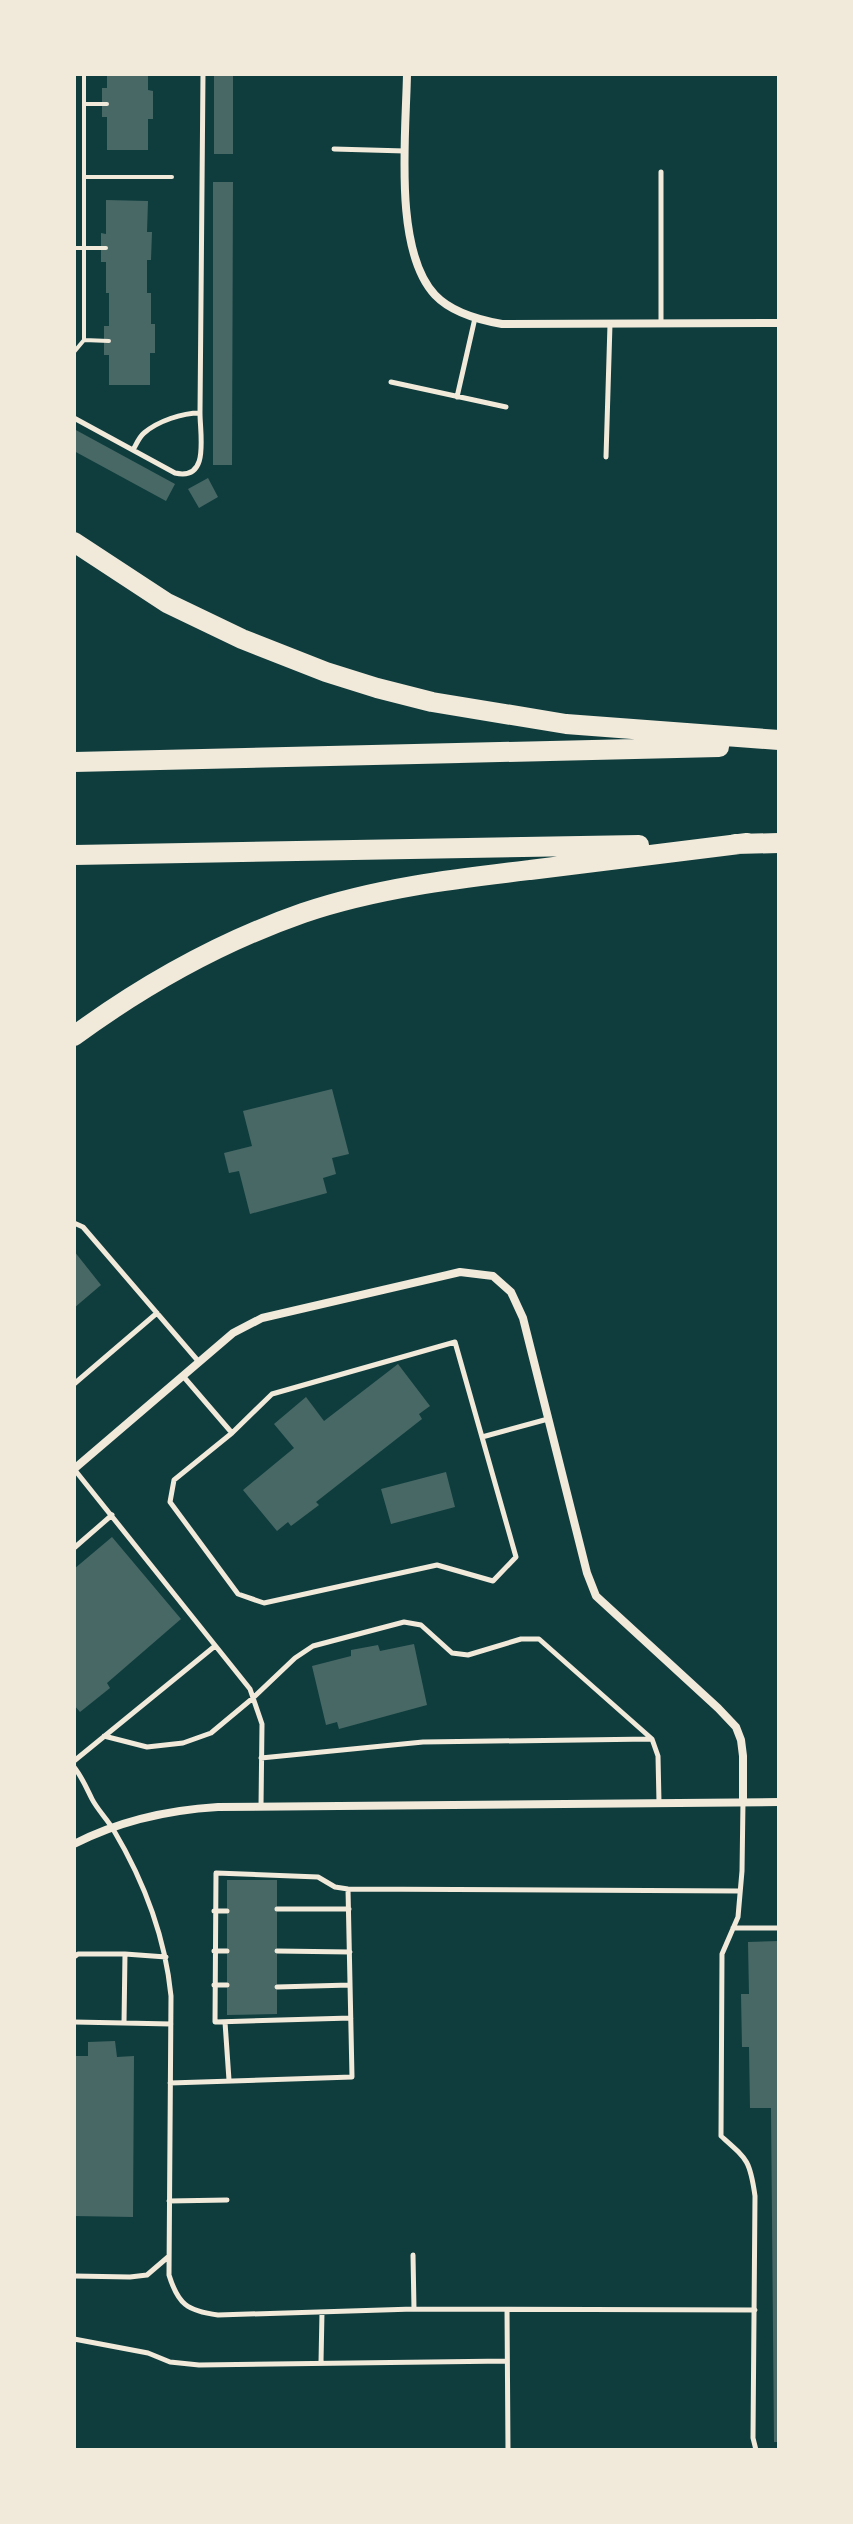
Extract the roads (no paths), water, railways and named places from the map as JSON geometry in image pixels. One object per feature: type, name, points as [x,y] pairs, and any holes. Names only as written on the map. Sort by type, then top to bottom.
[{"type":"highway","points":[[74,542],[167,603],[242,639],[377,688],[432,702],[566,724],[779,743]]},
{"type":"highway","points":[[74,762],[779,743]]},
{"type":"highway","points":[[74,1036],[166,974],[237,939],[305,912],[441,881],[747,843]]},
{"type":"highway","points":[[74,855],[779,843]]},
{"type":"street","points":[[407,74],[408,231],[427,285],[438,298],[454,309],[502,324],[779,323]]},
{"type":"street","points":[[74,1469],[233,1333],[262,1318],[460,1272],[493,1276],[511,1292],[523,1318],[587,1573],[596,1596],[736,1727],[743,1756],[743,1802]]},
{"type":"street","points":[[74,1844],[112,1827],[194,1808],[779,1802]]},
{"type":"lane","points":[[74,418],[175,473],[186,476],[195,472],[200,462],[203,74]]},
{"type":"lane","points":[[334,149],[406,151]]},
{"type":"lane","points":[[661,172],[661,324]]},
{"type":"lane","points":[[457,397],[475,318]]},
{"type":"lane","points":[[606,457],[610,324]]},
{"type":"lane","points":[[391,382],[506,407]]},
{"type":"lane","points":[[133,450],[142,434],[177,416],[200,413]]},
{"type":"lane","points":[[74,1223],[83,1227],[199,1362]]},
{"type":"lane","points":[[74,1384],[157,1313]]},
{"type":"lane","points":[[455,1342],[516,1557],[493,1581],[437,1565],[264,1603],[238,1594],[170,1502],[174,1480],[232,1433],[272,1394],[455,1342]]},
{"type":"lane","points":[[183,1376],[232,1433]]},
{"type":"lane","points":[[482,1437],[548,1419]]},
{"type":"lane","points":[[74,1469],[250,1689],[262,1724],[261,1806]]},
{"type":"lane","points":[[74,1548],[112,1515]]},
{"type":"lane","points":[[104,1736],[147,1747],[183,1743],[211,1733],[295,1658],[313,1646],[404,1622],[421,1625],[452,1653],[468,1655],[521,1639],[539,1639],[652,1739],[658,1756],[659,1804]]},
{"type":"lane","points":[[215,1646],[74,1764],[112,1827],[147,1896],[166,1957],[171,1996],[168,2257],[174,2292],[183,2304],[200,2313],[226,2315],[414,2309],[755,2310]]},
{"type":"lane","points":[[261,1758],[423,1742],[652,1739]]},
{"type":"lane","points":[[743,1802],[738,1917],[722,1954],[721,2136],[743,2155],[752,2169],[755,2196],[753,2438],[756,2450]]},
{"type":"lane","points":[[351,2018],[215,2022],[216,1873],[318,1877],[335,1887],[348,1889],[740,1891]]},
{"type":"lane","points":[[170,2083],[352,2077],[348,1889]]},
{"type":"lane","points":[[277,1909],[349,1909]]},
{"type":"lane","points":[[214,1911],[227,1911]]},
{"type":"lane","points":[[733,1928],[779,1928]]},
{"type":"lane","points":[[214,1951],[227,1951]]},
{"type":"lane","points":[[277,1951],[350,1952]]},
{"type":"lane","points":[[74,1957],[78,1954],[125,1954],[166,1957]]},
{"type":"lane","points":[[124,2023],[125,1954]]},
{"type":"lane","points":[[214,1985],[227,1985]]},
{"type":"lane","points":[[277,1987],[350,1985]]},
{"type":"lane","points":[[74,2022],[171,2024]]},
{"type":"lane","points":[[225,2022],[229,2080]]},
{"type":"lane","points":[[169,2201],[227,2200]]},
{"type":"lane","points":[[413,2255],[414,2309]]},
{"type":"lane","points":[[74,2276],[147,2275],[168,2257]]},
{"type":"lane","points":[[507,2310],[508,2450]]},
{"type":"lane","points":[[321,2362],[322,2312]]},
{"type":"lane","points":[[74,2339],[148,2353],[170,2362],[199,2365],[507,2361]]}]
